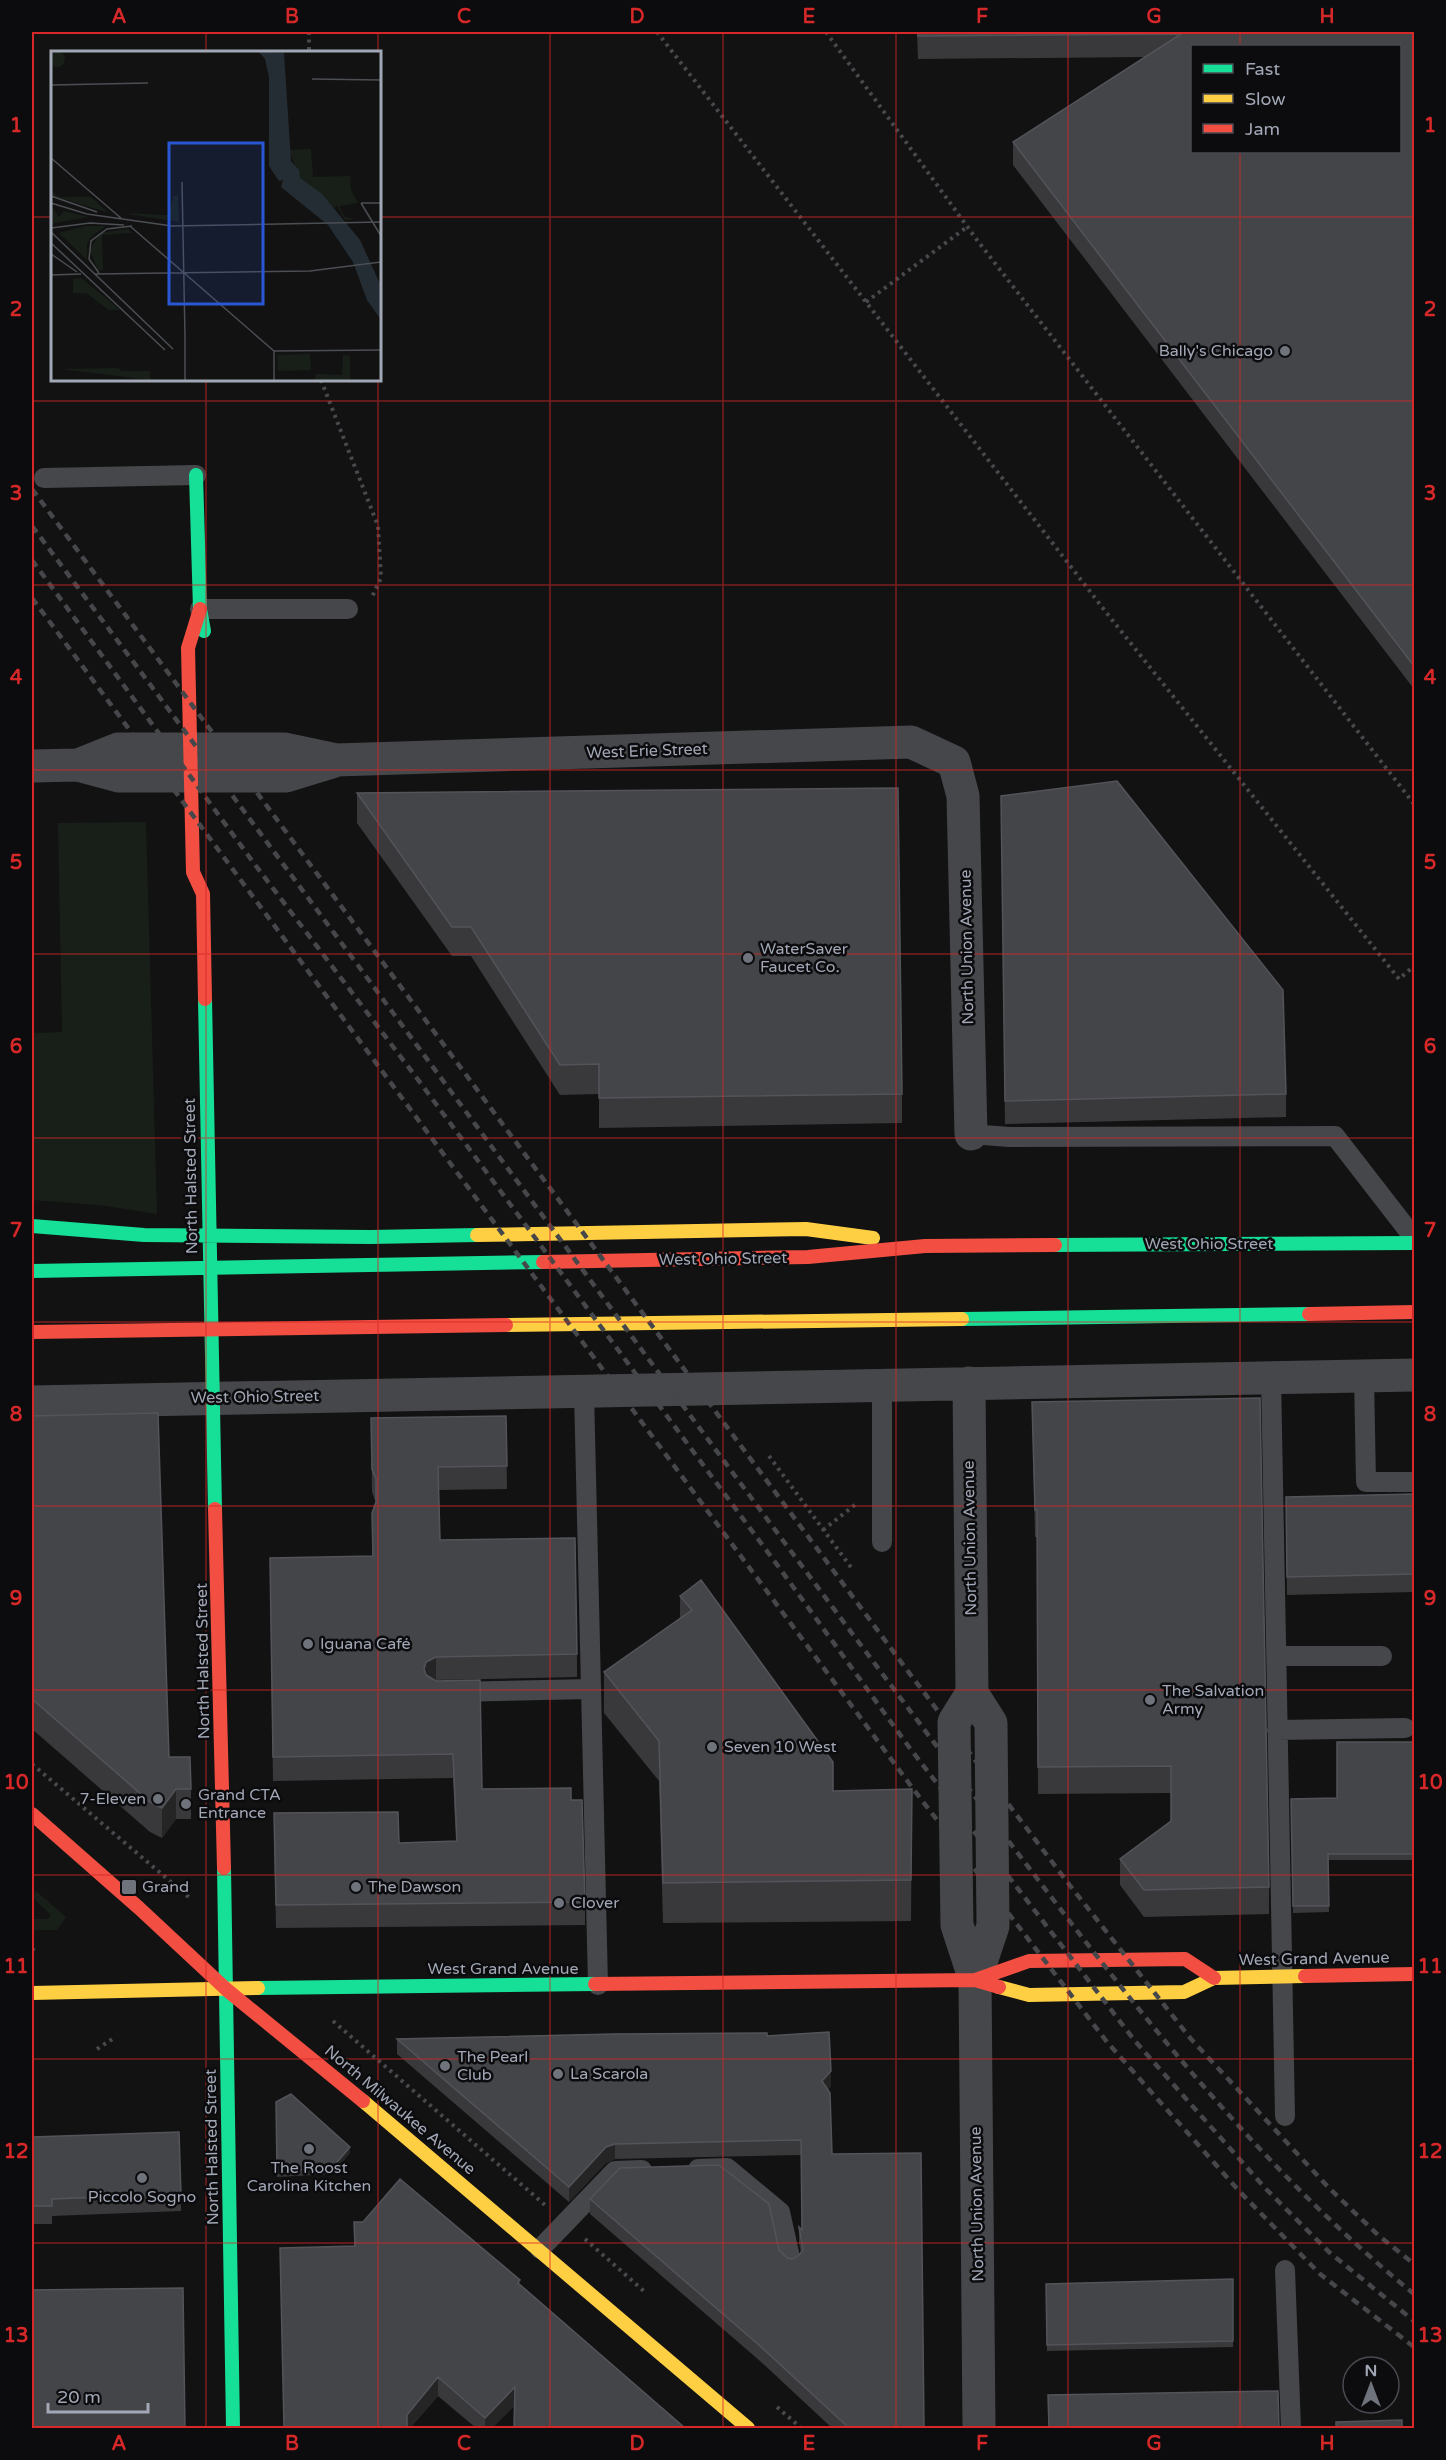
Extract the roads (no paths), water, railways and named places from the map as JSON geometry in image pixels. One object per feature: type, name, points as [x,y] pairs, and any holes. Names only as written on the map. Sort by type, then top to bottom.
[{"type":"main road","name":"North Halsted Street","points":[[196,475],[200,609],[208,647]]},
{"type":"main road","name":"North Halsted Street","points":[[200,609],[188,648],[204,763],[194,872],[203,894],[208,1214],[227,1990],[233,2428]]},
{"type":"main road","name":"North Halsted Street","points":[[203,894],[212,874]]},
{"type":"main road","points":[[32,1226],[144,1235],[359,1237],[806,1229],[925,1246]]},
{"type":"main road","name":"West Ohio Street","points":[[32,1271],[808,1257],[925,1246],[1376,1243],[1414,1240]]},
{"type":"main road","points":[[32,1332],[1414,1312]]},
{"type":"main road","name":"North Milwaukee Avenue","points":[[32,1814],[140,1908],[227,1990],[540,2250],[748,2428]]},
{"type":"main road","name":"West Grand Avenue","points":[[975,1980],[1029,1961],[1185,1959],[1214,1978]]},
{"type":"main road","name":"West Grand Avenue","points":[[32,1993],[975,1980],[1029,1995],[1184,1992],[1214,1978],[1414,1974]]},
{"type":"street","name":"West Erie Street","points":[[32,766],[78,765],[119,776],[204,763],[286,776],[336,760],[911,742],[954,762]]},
{"type":"street","name":"North Union Avenue","points":[[954,762],[963,804],[971,1134]]},
{"type":"street","name":"West Ohio Street","points":[[32,1402],[213,1384],[584,1391],[1414,1375]]},
{"type":"street","name":"North Union Avenue","points":[[969,1383],[972,1693],[991,1723],[993,1926],[975,1980],[979,2428]]},
{"type":"lane","points":[[44,478],[196,475]]},
{"type":"lane","points":[[200,609],[348,609]]},
{"type":"lane","points":[[971,1134],[1009,1137],[1335,1136],[1414,1240]]},
{"type":"lane","points":[[1364,1376],[1366,1482],[1414,1482]]},
{"type":"lane","points":[[1270,1378],[1285,2116]]},
{"type":"lane","points":[[882,1385],[882,1542]]},
{"type":"lane","points":[[584,1391],[598,1985]]},
{"type":"lane","points":[[1276,1656],[1382,1656]]},
{"type":"lane","points":[[436,1692],[591,1689]]},
{"type":"lane","points":[[1277,1730],[1405,1728]]},
{"type":"lane","points":[[682,2169],[727,2168],[780,2212],[791,2262]]},
{"type":"lane","points":[[540,2250],[615,2171],[660,2170]]},
{"type":"lane","points":[[1285,2270],[1291,2428]]},
{"type":"railway","points":[[32,489],[907,1670],[1068,1883],[1191,2039],[1329,2188],[1378,2235],[1414,2264]]},
{"type":"railway","points":[[32,526],[825,1597],[1079,1933],[1167,2043],[1260,2149],[1309,2200],[1414,2294]]},
{"type":"railway","points":[[32,560],[253,862],[416,1077],[778,1566],[909,1747],[1135,2041],[1265,2188],[1329,2252],[1414,2321]]},
{"type":"railway","points":[[32,598],[911,1786],[1107,2042],[1240,2192],[1320,2274],[1414,2347]]},
{"type":"place","name":"Bally's Chicago","points":[[1285,351]]},
{"type":"place","name":"WaterSaver Faucet Co.","points":[[748,958]]},
{"type":"place","name":"Iguana Café","points":[[308,1644]]},
{"type":"place","name":"The Salvation Army","points":[[1150,1700]]},
{"type":"place","name":"Seven 10 West","points":[[712,1747]]},
{"type":"place","name":"7-Eleven","points":[[158,1799]]},
{"type":"place","name":"Grand CTA Entrance","points":[[186,1804]]},
{"type":"place","name":"Grand","points":[[129,1887]]},
{"type":"place","name":"The Dawson","points":[[356,1887]]},
{"type":"place","name":"Clover","points":[[559,1903]]},
{"type":"place","name":"The Pearl Club","points":[[445,2066]]},
{"type":"place","name":"La Scarola","points":[[558,2074]]},
{"type":"place","name":"The Roost Carolina Kitchen","points":[[309,2149]]},
{"type":"place","name":"Piccolo Sogno","points":[[142,2178]]}]
